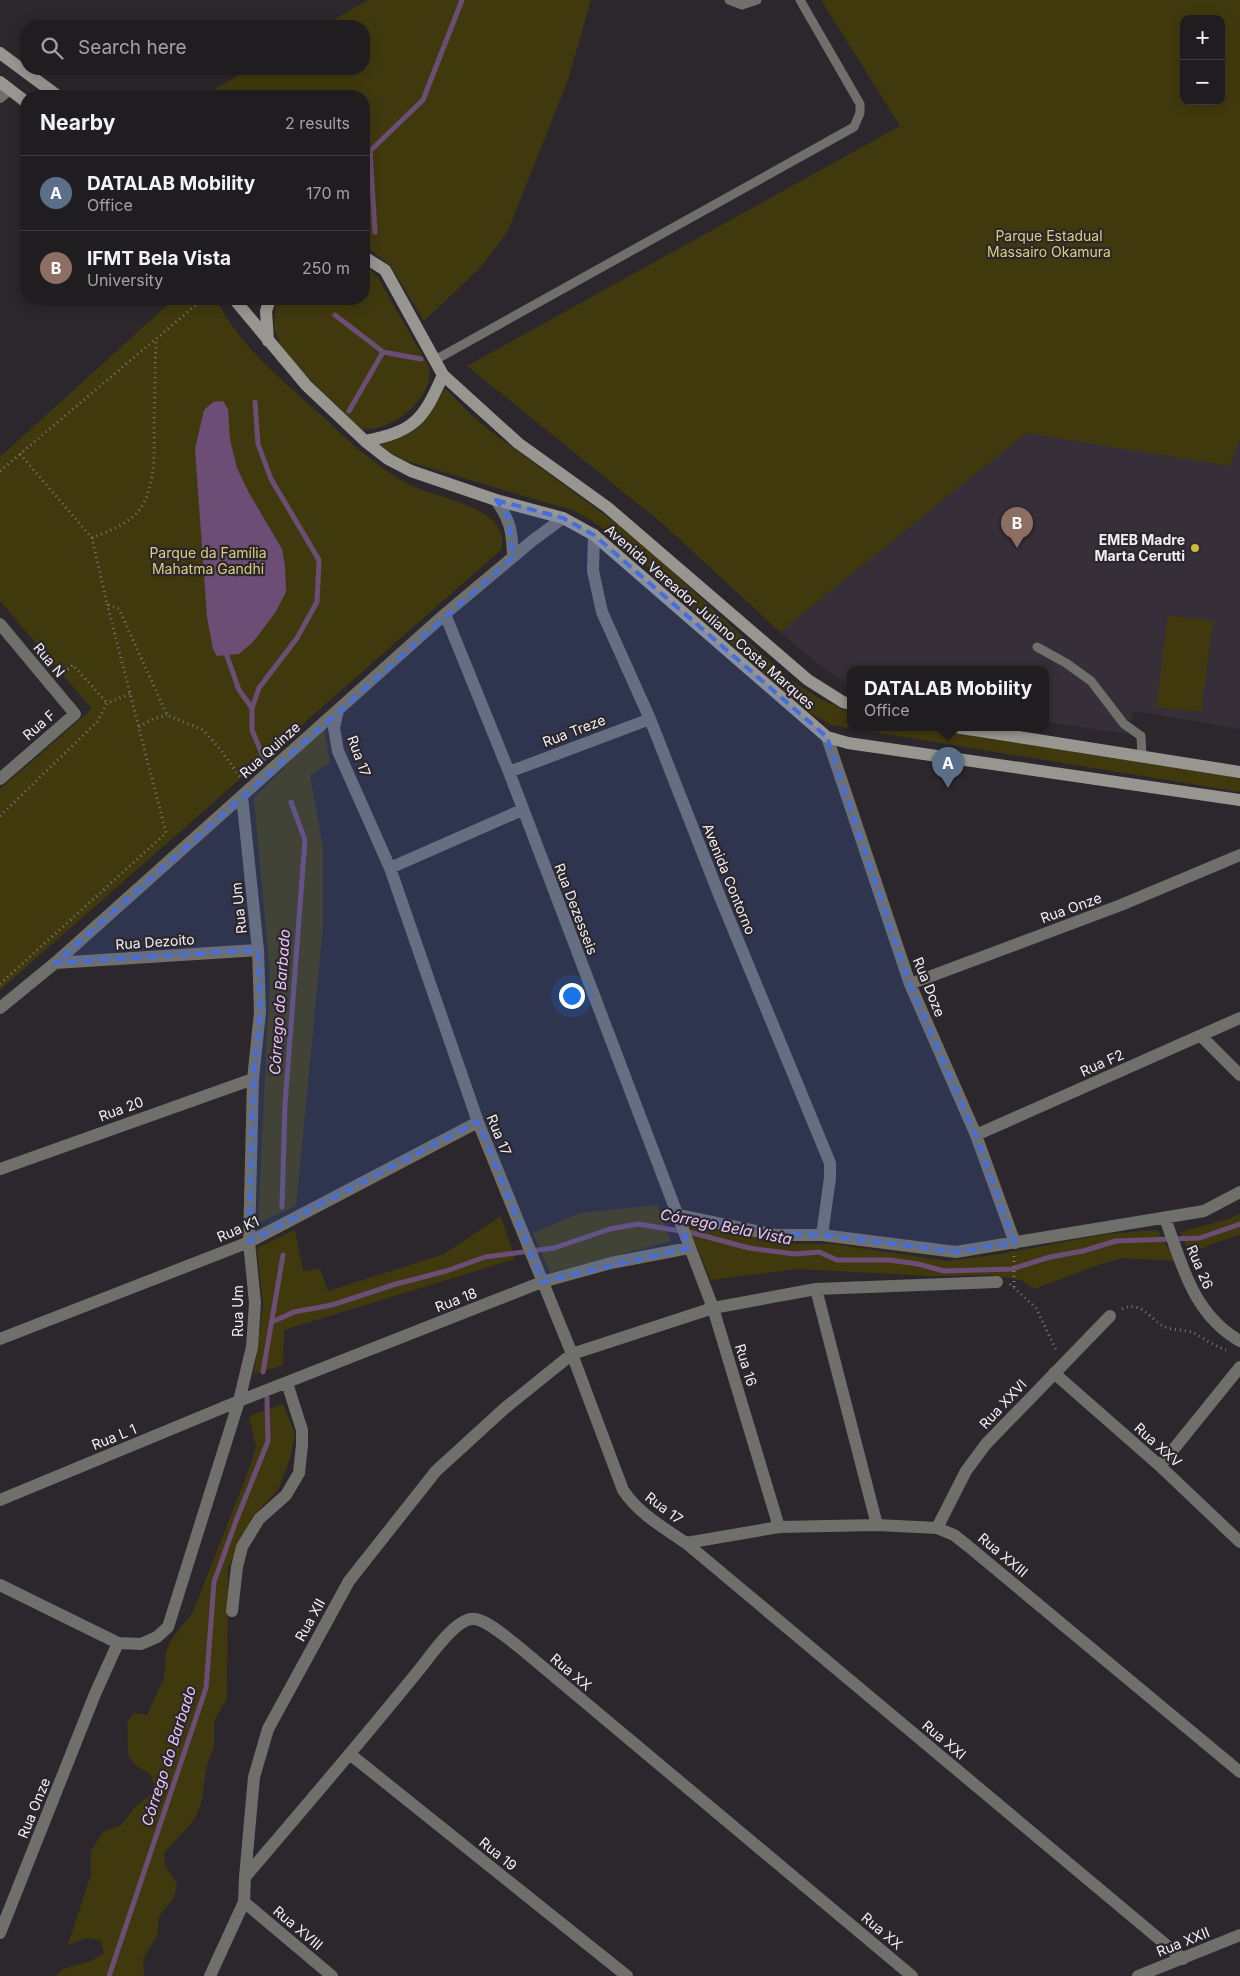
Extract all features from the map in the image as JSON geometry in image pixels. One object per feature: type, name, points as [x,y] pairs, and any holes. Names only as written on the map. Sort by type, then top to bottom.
[{"type":"main road","points":[[0,53],[20,68]]},
{"type":"main road","points":[[30,75],[50,90]]},
{"type":"main road","points":[[3,89],[20,99]]},
{"type":"main road","name":"Avenida Vereador Juliano Costa Marques","points":[[370,261],[385,270],[443,375],[518,443],[608,507],[808,680],[847,703]]},
{"type":"main road","name":"Avenida Vereador Juliano Costa Marques","points":[[239,305],[306,385],[365,441],[388,458],[411,471],[496,500],[564,518],[594,535],[827,737],[848,743],[1240,800]]},
{"type":"main road","points":[[268,305],[266,311],[268,341]]},
{"type":"main road","points":[[365,441],[392,435],[414,424],[430,405],[443,375]]},
{"type":"main road","points":[[981,731],[1240,772]]},
{"type":"street","points":[[496,500],[508,516],[512,532],[513,558]]},
{"type":"street","name":"Rua Quinze","points":[[0,1008],[55,963],[445,614],[564,518]]},
{"type":"street","name":"Avenida Contorno","points":[[594,535],[593,571],[602,612],[650,719],[720,896],[830,1163],[830,1178],[822,1235]]},
{"type":"street","name":"Rua Dezesseis","points":[[445,614],[509,772],[679,1217]]},
{"type":"street","name":"Rua N","points":[[0,624],[75,714]]},
{"type":"street","name":"Rua 17","points":[[338,710],[334,728],[338,751],[390,868],[478,1122],[572,1354],[623,1490],[631,1502],[643,1514],[686,1543]]},
{"type":"street","name":"Rua F","points":[[0,779],[75,714]]},
{"type":"street","name":"Rua Treze","points":[[509,772],[650,719]]},
{"type":"street","name":"Rua Doze","points":[[827,737],[910,984],[976,1135],[1015,1243]]},
{"type":"street","name":"Rua Um","points":[[0,1585],[118,1643],[141,1644],[157,1637],[168,1627],[239,1402],[252,1347],[255,1303],[249,1242],[253,1079],[260,1012],[258,950],[242,796]]},
{"type":"street","points":[[390,868],[522,810]]},
{"type":"street","name":"Rua Onze","points":[[910,984],[1121,905],[1240,855]]},
{"type":"street","name":"Rua Dezoito","points":[[55,963],[258,950]]},
{"type":"street","name":"Rua F2","points":[[976,1135],[1240,1018]]},
{"type":"street","points":[[1202,1036],[1240,1075]]},
{"type":"street","name":"Rua 20","points":[[0,1169],[253,1079]]},
{"type":"street","name":"Rua K1","points":[[0,1339],[249,1242],[478,1122]]},
{"type":"street","points":[[679,1217],[776,1235],[822,1235],[956,1252],[1167,1223],[1204,1211],[1240,1192]]},
{"type":"street","name":"Rua 16","points":[[679,1217],[713,1308],[779,1527]]},
{"type":"street","name":"Rua 26","points":[[1167,1223],[1190,1287],[1209,1317],[1236,1346]]},
{"type":"street","name":"Rua 18","points":[[239,1402],[542,1282],[688,1245]]},
{"type":"street","points":[[572,1354],[713,1308],[816,1288],[997,1282]]},
{"type":"street","points":[[816,1288],[877,1525]]},
{"type":"street","name":"Rua XXVI","points":[[937,1528],[966,1471],[981,1451],[1008,1420],[1110,1316]]},
{"type":"street","name":"Rua XII","points":[[210,1976],[244,1902],[254,1777],[268,1729],[349,1581],[436,1471],[505,1408],[572,1354]]},
{"type":"street","points":[[1160,1466],[1240,1367]]},
{"type":"street","name":"Rua XXV","points":[[1058,1369],[1240,1542]]},
{"type":"street","points":[[232,1611],[237,1567],[242,1547],[259,1519],[286,1495],[299,1473],[302,1430],[287,1383]]},
{"type":"street","name":"Rua L 1","points":[[0,1500],[239,1402]]},
{"type":"street","name":"Rua XXIII","points":[[686,1543],[779,1527],[877,1525],[937,1528],[954,1535],[1240,1772]]},
{"type":"street","name":"Rua XXI","points":[[686,1543],[1183,1959]]},
{"type":"street","name":"Rua XX","points":[[245,1877],[351,1755],[448,1635],[460,1623],[471,1619],[481,1620],[519,1648],[912,1976]]},
{"type":"street","name":"Rua Onze","points":[[0,1932],[95,1694],[118,1643]]},
{"type":"street","name":"Rua 19","points":[[351,1755],[627,1976]]},
{"type":"street","name":"Rua XVIII","points":[[244,1902],[324,1974]]},
{"type":"street","name":"Rua XXII","points":[[1138,1976],[1240,1935]]},
{"type":"lane","points":[[729,0],[742,5],[757,0]]},
{"type":"lane","points":[[435,360],[854,127],[860,113],[860,104],[800,0]]},
{"type":"lane","points":[[1037,647],[1066,663],[1091,681],[1124,724],[1141,736],[1142,756]]},
{"type":"path","points":[[0,471],[196,305]]},
{"type":"path","points":[[92,538],[115,529],[132,517],[142,507],[148,492],[154,470],[156,339]]},
{"type":"path","points":[[0,984],[166,833],[107,604],[92,538],[20,454]]},
{"type":"path","points":[[107,604],[119,609],[168,716]]},
{"type":"path","points":[[51,685],[73,665],[107,703]]},
{"type":"path","points":[[0,816],[97,722],[107,703],[130,694]]},
{"type":"path","points":[[139,727],[152,719],[168,716],[203,730],[220,749],[241,778],[242,796]]},
{"type":"path","points":[[1014,1257],[1014,1287]]},
{"type":"path","points":[[997,1282],[1014,1287],[1036,1308],[1058,1369]]},
{"type":"path","points":[[1110,1316],[1125,1308],[1141,1308],[1164,1326],[1195,1334],[1213,1346],[1236,1346]]},
{"type":"highlighted area","points":[[496,500],[563,518],[594,535],[827,737],[910,984],[976,1135],[1015,1243],[956,1252],[822,1235],[776,1235],[678,1215],[689,1248],[542,1282],[478,1122],[249,1242],[253,1079],[260,1012],[258,950],[55,963],[513,557],[508,516]]},
{"type":"shaded area","points":[[1240,264],[1240,729],[1134,711],[1127,734],[1049,722],[1049,666],[847,666],[847,684],[817,663],[780,632],[1026,433]]},
{"type":"shaded area","points":[[223,401],[228,409],[230,440],[237,468],[249,493],[282,549],[286,592],[275,613],[253,642],[239,654],[217,656],[213,649],[207,617],[195,449],[204,410],[213,402]]},
{"type":"green space","points":[[368,0],[591,0],[568,80],[507,233],[479,269],[424,321],[390,265],[370,250],[370,90],[213,90],[239,75],[370,75],[370,20],[333,20]]},
{"type":"green space","name":"Parque Estadual Massairo Okamura","points":[[821,0],[1240,0],[1240,439],[1230,466],[1026,433],[780,632],[663,524],[467,366],[900,126]]},
{"type":"green space","points":[[370,269],[378,278],[429,367],[429,379],[425,390],[409,411],[397,419],[373,429],[361,429],[296,366],[282,348],[274,328],[276,305],[370,305]]},
{"type":"green space","name":"Parque da Família Mahatma Gandhi","points":[[167,305],[219,305],[233,327],[255,354],[352,444],[384,469],[408,484],[483,513],[494,522],[501,534],[502,549],[0,990],[0,789],[92,709],[0,601],[0,457]]},
{"type":"green space","points":[[445,388],[485,427],[636,538],[789,679],[822,700],[847,711],[847,728],[831,725],[810,713],[786,694],[622,544],[597,524],[575,511],[406,461],[391,453],[380,444],[403,437],[412,431],[420,425]]},
{"type":"green space","points":[[1168,615],[1213,621],[1201,712],[1156,707]]},
{"type":"green space","points":[[324,728],[330,763],[310,775],[323,848],[323,927],[296,1206],[258,1223],[270,974],[254,798]]},
{"type":"green space","points":[[868,731],[942,731],[1240,778],[1240,792]]},
{"type":"green space","points":[[657,1205],[671,1241],[550,1273],[533,1233],[580,1213]]},
{"type":"green space","points":[[1240,1213],[1240,1235],[1211,1244],[1190,1255],[1180,1232],[1229,1219]]},
{"type":"green space","points":[[501,1216],[515,1259],[284,1330],[283,1365],[254,1374],[263,1305],[257,1248],[295,1230],[303,1271],[320,1269],[328,1291],[444,1254]]},
{"type":"green space","points":[[687,1224],[789,1244],[833,1244],[948,1261],[1000,1254],[1107,1234],[1157,1230],[1176,1261],[1122,1258],[1034,1289],[1021,1280],[990,1275],[930,1276],[798,1269],[711,1280]]},
{"type":"green space","points":[[283,1404],[295,1434],[290,1459],[278,1490],[252,1517],[228,1568],[227,1698],[214,1721],[214,1746],[207,1765],[201,1804],[194,1820],[164,1853],[165,1866],[177,1884],[174,1898],[159,1916],[157,1936],[143,1959],[144,1976],[56,1976],[63,1969],[91,1961],[104,1953],[101,1941],[86,1938],[68,1945],[91,1874],[91,1851],[103,1832],[121,1825],[135,1807],[156,1790],[150,1774],[133,1763],[130,1758],[127,1722],[134,1713],[147,1715],[164,1678],[166,1652],[171,1640],[193,1612],[256,1447],[249,1416]]},
{"type":"waterway","name":"Córrego do Barbado","points":[[375,232],[370,151],[423,100],[462,0]]},
{"type":"waterway","points":[[335,315],[383,352]]},
{"type":"waterway","points":[[349,411],[383,352],[421,359]]},
{"type":"waterway","name":"Córrego do Barbado","points":[[255,402],[258,444],[271,479],[319,560],[317,602],[297,638],[259,688],[252,708],[252,730],[264,759]]},
{"type":"waterway","points":[[227,656],[239,690],[252,708]]},
{"type":"waterway","name":"Córrego do Barbado","points":[[282,1207],[285,1104],[305,840],[291,802]]},
{"type":"waterway","name":"Córrego Bela Vista","points":[[272,1322],[294,1312],[332,1305],[396,1284],[446,1271],[485,1257],[554,1248],[610,1229],[638,1224],[693,1233],[749,1248],[794,1254],[819,1252],[837,1260],[889,1260],[918,1264],[944,1271],[1012,1269],[1050,1257],[1083,1251],[1116,1241],[1200,1238],[1240,1224]]},
{"type":"waterway","name":"Córrego do Barbado","points":[[263,1372],[283,1255]]},
{"type":"waterway","name":"Córrego do Barbado","points":[[109,1976],[206,1688],[214,1582],[268,1441],[267,1398]]},
{"type":"place","name":"IFMT Bela Vista","points":[[1017,548]]},
{"type":"place","name":"EMEB Madre Marta Cerutti","points":[[1195,548]]},
{"type":"place","name":"DATALAB Mobility","points":[[948,788]]}]
